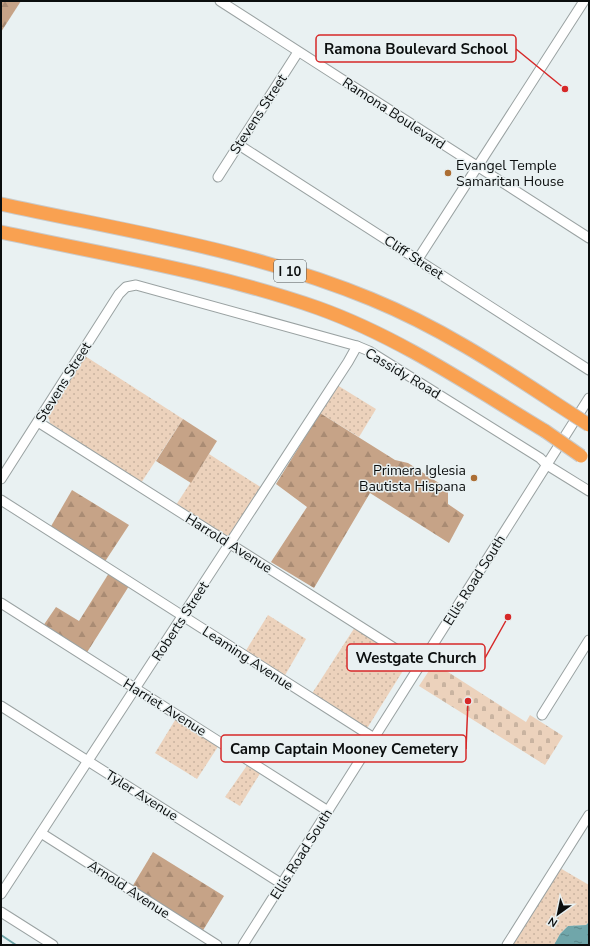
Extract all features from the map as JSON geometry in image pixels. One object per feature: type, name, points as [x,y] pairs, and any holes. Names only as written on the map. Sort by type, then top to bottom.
[{"type":"highway","name":"I 10","points":[[1,204],[176,241],[251,260],[337,286],[372,299],[476,352],[589,425]]},
{"type":"highway","name":"I 10","points":[[1,232],[215,277],[319,308],[369,330],[424,358],[545,431],[585,458]]},
{"type":"street","name":"Ramona Boulevard","points":[[221,1],[589,238]]},
{"type":"street","points":[[418,259],[584,1]]},
{"type":"street","name":"Stevens Street","points":[[218,177],[298,52]]},
{"type":"street","name":"Cliff Street","points":[[239,145],[589,370]]},
{"type":"street","name":"Cassidy Road","points":[[126,287],[136,285],[150,288],[357,346],[378,356],[540,458],[589,491]]},
{"type":"street","name":"Stevens Street","points":[[1,479],[119,294],[126,287]]},
{"type":"street","name":"Roberts Street","points":[[1,894],[230,544],[357,346]]},
{"type":"street","name":"Ellis Road South","points":[[244,945],[589,398]]},
{"type":"street","name":"Harrold Avenue","points":[[38,422],[420,665]]},
{"type":"street","name":"Leaming Avenue","points":[[1,500],[374,738]]},
{"type":"street","name":"Harriet Avenue","points":[[1,603],[328,811]]},
{"type":"street","points":[[542,715],[589,640]]},
{"type":"street","name":"Tyler Avenue","points":[[1,706],[282,884]]},
{"type":"street","points":[[507,945],[589,815]]},
{"type":"street","name":"Arnold Avenue","points":[[41,833],[217,945]]},
{"type":"street","points":[[1,912],[53,945]]},
{"type":"green space","points":[[1,1],[21,1],[1,32]]},
{"type":"green space","points":[[85,356],[183,419],[141,483],[50,423],[48,416]]},
{"type":"green space","points":[[337,385],[376,409],[359,437],[320,413]]},
{"type":"green space","points":[[320,413],[395,460],[408,463],[448,489],[448,504],[464,515],[449,543],[370,493],[314,588],[271,562],[307,507],[276,484]]},
{"type":"green space","points":[[183,419],[217,441],[191,483],[156,461]]},
{"type":"green space","points":[[209,454],[262,488],[233,536],[224,537],[176,505]]},
{"type":"green space","points":[[72,490],[129,525],[104,563],[50,528]]},
{"type":"green space","points":[[109,573],[129,586],[86,654],[43,626],[56,607],[79,621]]},
{"type":"green space","points":[[268,615],[306,639],[284,677],[245,652]]},
{"type":"green space","points":[[355,627],[409,661],[366,730],[311,695]]},
{"type":"green space","points":[[434,663],[526,722],[530,715],[563,736],[545,765],[419,686]]},
{"type":"green space","points":[[177,717],[219,745],[197,779],[155,753]]},
{"type":"green space","points":[[248,764],[261,772],[240,806],[225,797]]},
{"type":"green space","points":[[153,852],[224,896],[202,932],[132,887]]},
{"type":"green space","points":[[560,868],[589,885],[589,922],[586,925],[568,926],[560,934],[554,945],[512,945]]},
{"type":"water","points":[[589,922],[589,945],[554,945],[560,934],[568,926],[586,925]]},
{"type":"waterway","points":[[1,935],[16,945]]},
{"type":"place","name":"Ramona Boulevard School","points":[[565,89]]},
{"type":"place","name":"Evangel Temple Samaritan House","points":[[448,173]]},
{"type":"place","name":"Primera Iglesia Bautista Hispana","points":[[474,478]]},
{"type":"place","name":"Westgate Church","points":[[508,617]]},
{"type":"place","name":"Camp Captain Mooney Cemetery","points":[[468,701]]}]
